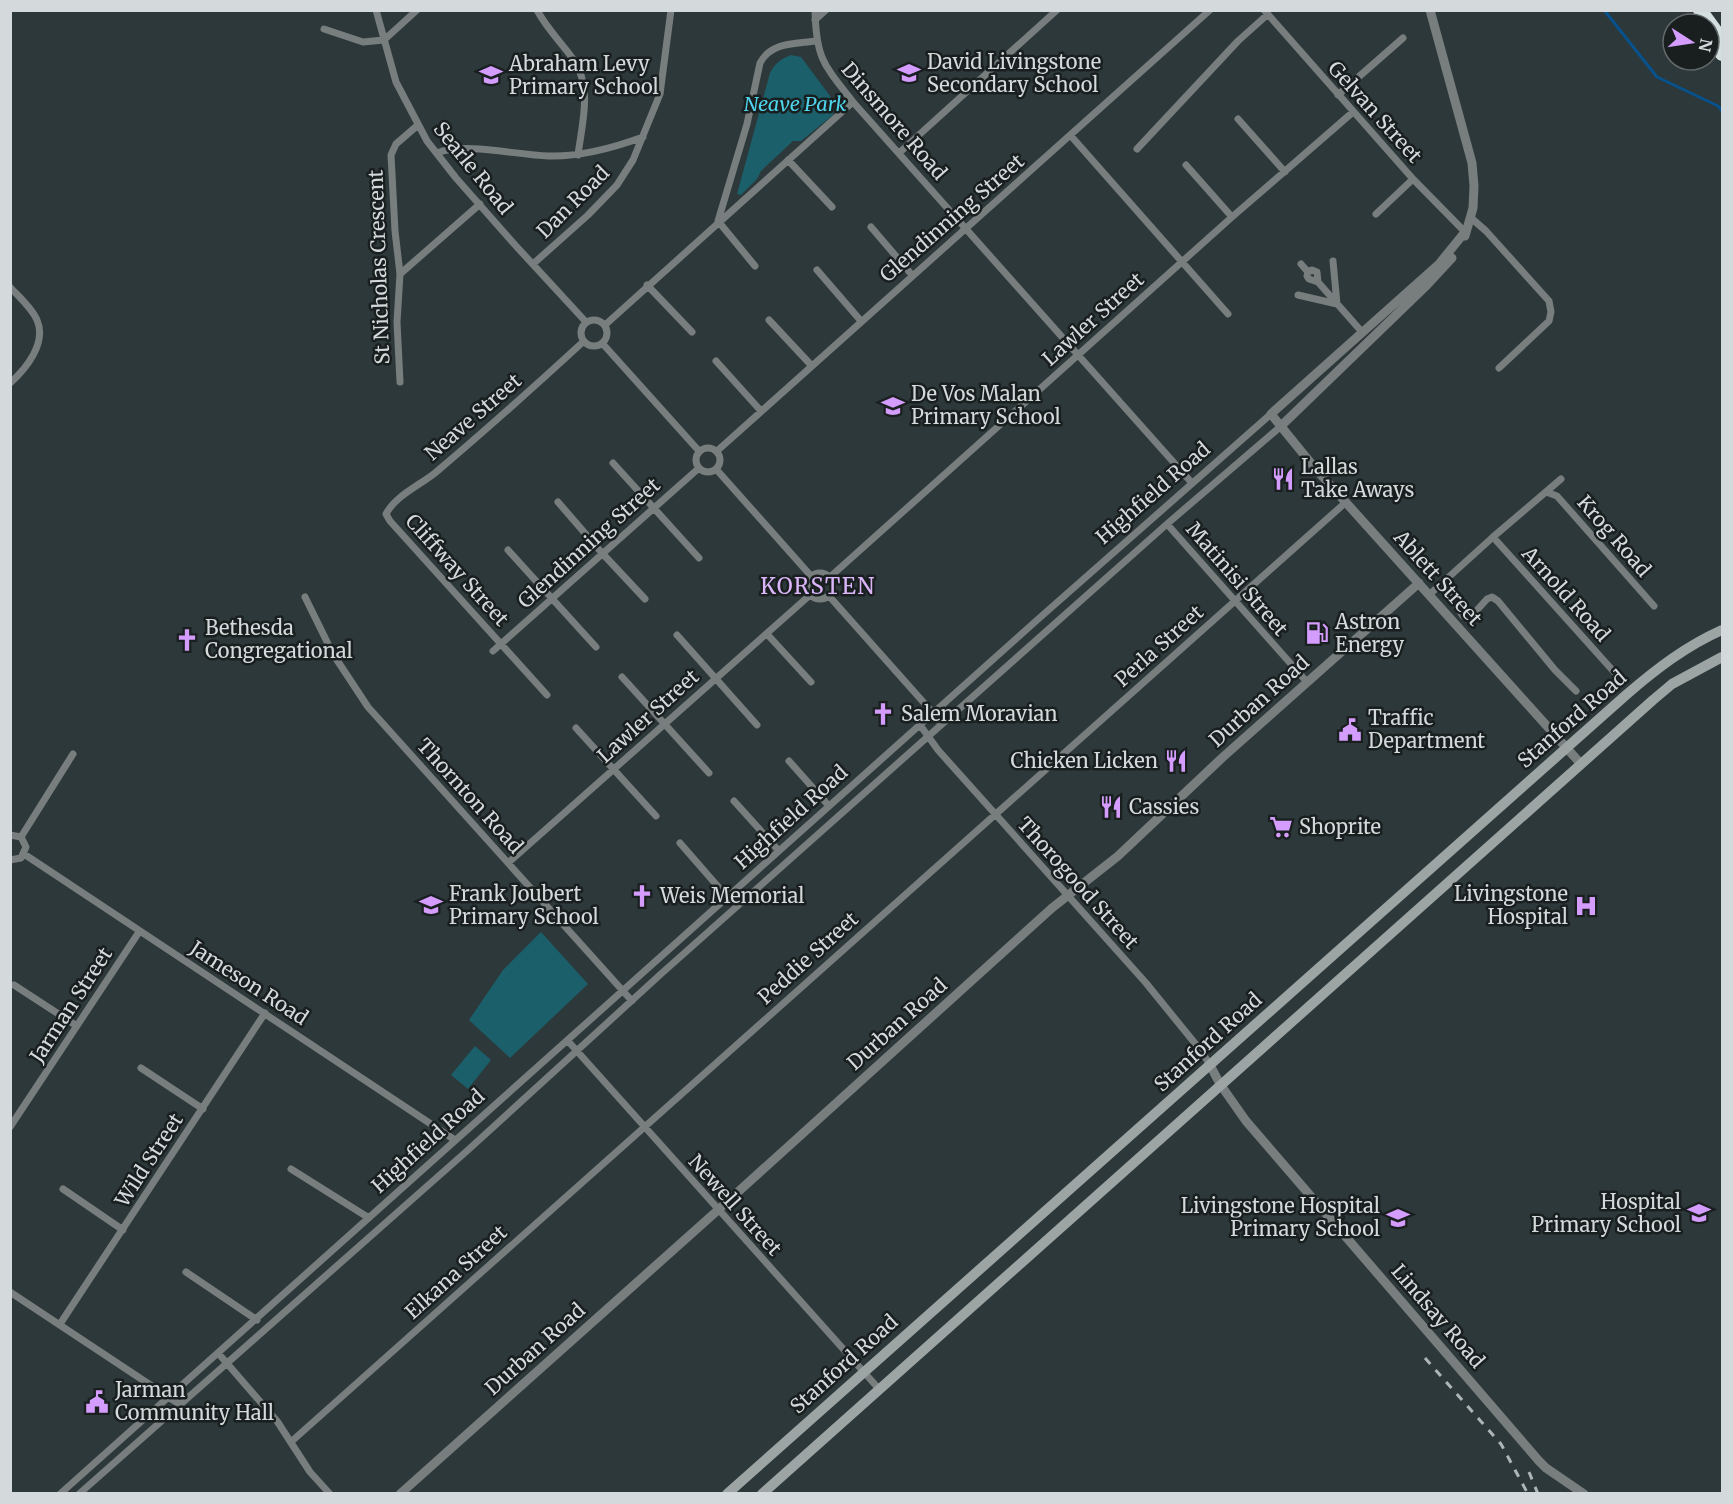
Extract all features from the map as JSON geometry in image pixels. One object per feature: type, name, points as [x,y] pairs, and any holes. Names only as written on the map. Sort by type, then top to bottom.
[{"type":"highway","points":[[1700,10],[1722,40]]},
{"type":"main road","name":"Stanford Road","points":[[727,1494],[1565,747],[1667,661],[1722,630]]},
{"type":"main road","name":"Stanford Road","points":[[762,1494],[1672,684],[1722,657]]},
{"type":"street","name":"Searle Road","points":[[376,10],[396,82],[418,125],[437,153],[480,204],[586,322]]},
{"type":"street","points":[[324,29],[363,42],[384,40],[417,10]]},
{"type":"street","points":[[537,10],[546,27],[574,60],[584,78],[585,94],[578,155]]},
{"type":"street","name":"Dan Road","points":[[533,264],[588,215],[617,184],[630,166],[660,94],[671,10]]},
{"type":"street","name":"Dinsmore Road","points":[[815,10],[816,41],[822,60],[829,72],[853,102],[1192,483]]},
{"type":"street","points":[[815,20],[826,10]]},
{"type":"street","points":[[899,153],[1057,10]]},
{"type":"street","name":"Glendinning Street","points":[[717,451],[1210,10]]},
{"type":"street","points":[[1431,10],[1472,164],[1474,186],[1470,217],[1464,235]]},
{"type":"street","points":[[1137,149],[1265,13]]},
{"type":"street","name":"Gelvan Street","points":[[1265,13],[1464,235]]},
{"type":"street","points":[[1338,95],[1403,38]]},
{"type":"street","points":[[718,221],[747,124],[760,63],[765,54],[777,47],[816,41]]},
{"type":"street","points":[[604,325],[853,102]]},
{"type":"street","name":"Lawler Street","points":[[830,577],[1232,217],[1353,112]]},
{"type":"street","points":[[1238,119],[1285,172]]},
{"type":"street","name":"St Nicholas Crescent","points":[[400,382],[397,322],[400,274],[391,155],[396,144],[418,125]]},
{"type":"street","points":[[1071,136],[1228,314]]},
{"type":"street","points":[[437,153],[457,148],[542,156],[578,155],[643,137]]},
{"type":"street","points":[[788,160],[832,207]]},
{"type":"street","points":[[1186,165],[1232,217]]},
{"type":"street","points":[[1376,214],[1413,179]]},
{"type":"street","points":[[400,274],[480,204]]},
{"type":"street","points":[[1470,217],[1496,242],[1551,306],[1549,321],[1499,368]]},
{"type":"street","points":[[718,221],[755,266]]},
{"type":"street","points":[[871,227],[912,275]]},
{"type":"street","name":"Highfield Road","points":[[60,1494],[972,678],[1272,414],[1439,264],[1464,235]]},
{"type":"street","name":"Highfield Road","points":[[79,1494],[577,1052],[982,688],[1280,427],[1444,268],[1464,235]]},
{"type":"street","points":[[1333,261],[1338,304]]},
{"type":"street","points":[[1301,264],[1308,272],[1312,270],[1317,272],[1318,282],[1362,332]]},
{"type":"street","points":[[817,270],[861,321]]},
{"type":"street","points":[[647,285],[692,332]]},
{"type":"street","points":[[10,287],[37,319],[40,334],[29,362],[10,383]]},
{"type":"street","points":[[1298,295],[1338,304]]},
{"type":"street","points":[[594,320],[604,325],[607,332],[602,343],[593,346],[584,341],[581,334],[586,322],[594,320]]},
{"type":"street","points":[[769,320],[812,365]]},
{"type":"street","name":"Neave Street","points":[[387,518],[387,512],[403,497],[501,417],[584,341]]},
{"type":"street","points":[[602,343],[699,451]]},
{"type":"street","points":[[716,361],[761,411]]},
{"type":"street","name":"Ablett Street","points":[[1272,414],[1280,427],[1345,502],[1581,764]]},
{"type":"street","points":[[708,447],[717,451],[720,460],[716,470],[706,472],[699,468],[696,459],[699,451],[708,447]]},
{"type":"street","points":[[613,462],[699,558]]},
{"type":"street","name":"Glendinning Street","points":[[493,651],[699,468]]},
{"type":"street","points":[[716,470],[811,576]]},
{"type":"street","points":[[1430,594],[1561,479]]},
{"type":"street","name":"Krog Road","points":[[1545,492],[1557,496],[1654,606]]},
{"type":"street","points":[[558,502],[645,599]]},
{"type":"street","name":"Perla Street","points":[[994,814],[1345,502]]},
{"type":"street","name":"Cliffway Street","points":[[387,518],[501,644]]},
{"type":"street","name":"Matinisi Street","points":[[1167,524],[1307,682]]},
{"type":"street","name":"Arnold Road","points":[[1493,537],[1615,673]]},
{"type":"street","points":[[507,550],[596,647]]},
{"type":"street","points":[[821,573],[830,577],[833,587],[829,596],[819,599],[810,595],[807,584],[811,576],[821,573]]},
{"type":"street","name":"Durban Road","points":[[400,1494],[1068,895],[1118,856],[1156,818],[1419,583]]},
{"type":"street","points":[[1441,585],[1463,616],[1469,619],[1488,599],[1492,597],[1498,601],[1576,692]]},
{"type":"street","name":"Lawler Street","points":[[508,863],[810,595]]},
{"type":"street","points":[[829,596],[933,713],[941,725]]},
{"type":"street","name":"Thornton Road","points":[[304,597],[333,654],[368,707],[632,1001]]},
{"type":"street","points":[[767,634],[811,682]]},
{"type":"street","points":[[677,635],[757,725]]},
{"type":"street","points":[[501,644],[547,695]]},
{"type":"street","points":[[622,677],[709,773]]},
{"type":"street","points":[[972,678],[982,688]]},
{"type":"street","name":"Thorogood Street","points":[[920,725],[994,814],[1146,983],[1210,1065]]},
{"type":"street","points":[[576,728],[656,816]]},
{"type":"street","points":[[21,837],[73,754]]},
{"type":"street","points":[[789,761],[829,806]]},
{"type":"street","points":[[734,801],[779,851]]},
{"type":"street","name":"Peddie Street","points":[[643,1127],[994,814]]},
{"type":"street","points":[[10,835],[21,837]]},
{"type":"street","points":[[10,860],[17,860],[24,854],[26,847],[21,837]]},
{"type":"street","points":[[680,843],[728,897]]},
{"type":"street","name":"Jameson Road","points":[[24,854],[455,1140]]},
{"type":"street","name":"Jarman Street","points":[[10,1127],[139,932]]},
{"type":"street","points":[[14,985],[77,1026]]},
{"type":"street","name":"Wild Street","points":[[60,1324],[265,1013]]},
{"type":"street","name":"Newell Street","points":[[568,1041],[879,1389]]},
{"type":"street","name":"Lindsay Road","points":[[1210,1065],[1220,1084],[1246,1121],[1539,1461],[1584,1494]]},
{"type":"street","points":[[141,1068],[203,1108]]},
{"type":"street","name":"Elkana Street","points":[[292,1441],[643,1127]]},
{"type":"street","points":[[291,1168],[369,1218]]},
{"type":"street","points":[[63,1189],[123,1230]]},
{"type":"street","points":[[186,1272],[257,1320]]},
{"type":"street","points":[[10,1292],[179,1404]]},
{"type":"street","points":[[218,1353],[270,1412],[292,1441],[310,1472],[330,1494]]},
{"type":"green space","name":"Neave Park","points":[[791,55],[801,57],[833,100],[833,115],[801,141],[793,141],[761,171],[757,179],[741,195],[737,194],[770,73],[779,62]]},
{"type":"green space","points":[[541,932],[588,984],[510,1058],[469,1020],[503,970]]},
{"type":"green space","points":[[475,1046],[491,1060],[468,1089],[451,1075]]},
{"type":"waterway","points":[[1604,10],[1657,77],[1718,106],[1722,111]]},
{"type":"railway","points":[[1425,1358],[1501,1444],[1528,1494]]},
{"type":"railway","points":[[1529,1472],[1538,1494]]},
{"type":"place","name":"David Livingstone Secondary School","points":[[909,73]]},
{"type":"place","name":"Abraham Levy Primary School","points":[[491,75]]},
{"type":"place","name":"De Vos Malan Primary School","points":[[893,406]]},
{"type":"place","name":"Lallas Take Aways","points":[[1283,479]]},
{"type":"place","name":"Astron Energy","points":[[1317,633]]},
{"type":"place","name":"Bethesda Congregational","points":[[187,640]]},
{"type":"place","name":"Salem Moravian","points":[[883,714]]},
{"type":"place","name":"Traffic Department","points":[[1350,730]]},
{"type":"place","name":"Chicken Licken","points":[[1176,761]]},
{"type":"place","name":"Cassies","points":[[1111,807]]},
{"type":"place","name":"Shoprite","points":[[1281,827]]},
{"type":"place","name":"Weis Memorial","points":[[642,896]]},
{"type":"place","name":"Frank Joubert Primary School","points":[[431,905]]},
{"type":"place","name":"Livingstone Hospital","points":[[1586,906]]},
{"type":"place","name":"Hospital Primary School","points":[[1699,1213]]},
{"type":"place","name":"Livingstone Hospital Primary School","points":[[1398,1218]]},
{"type":"place","name":"Jarman Community Hall","points":[[97,1402]]},
{"type":"district","name":"KORSTEN","points":[[818,586]]}]
